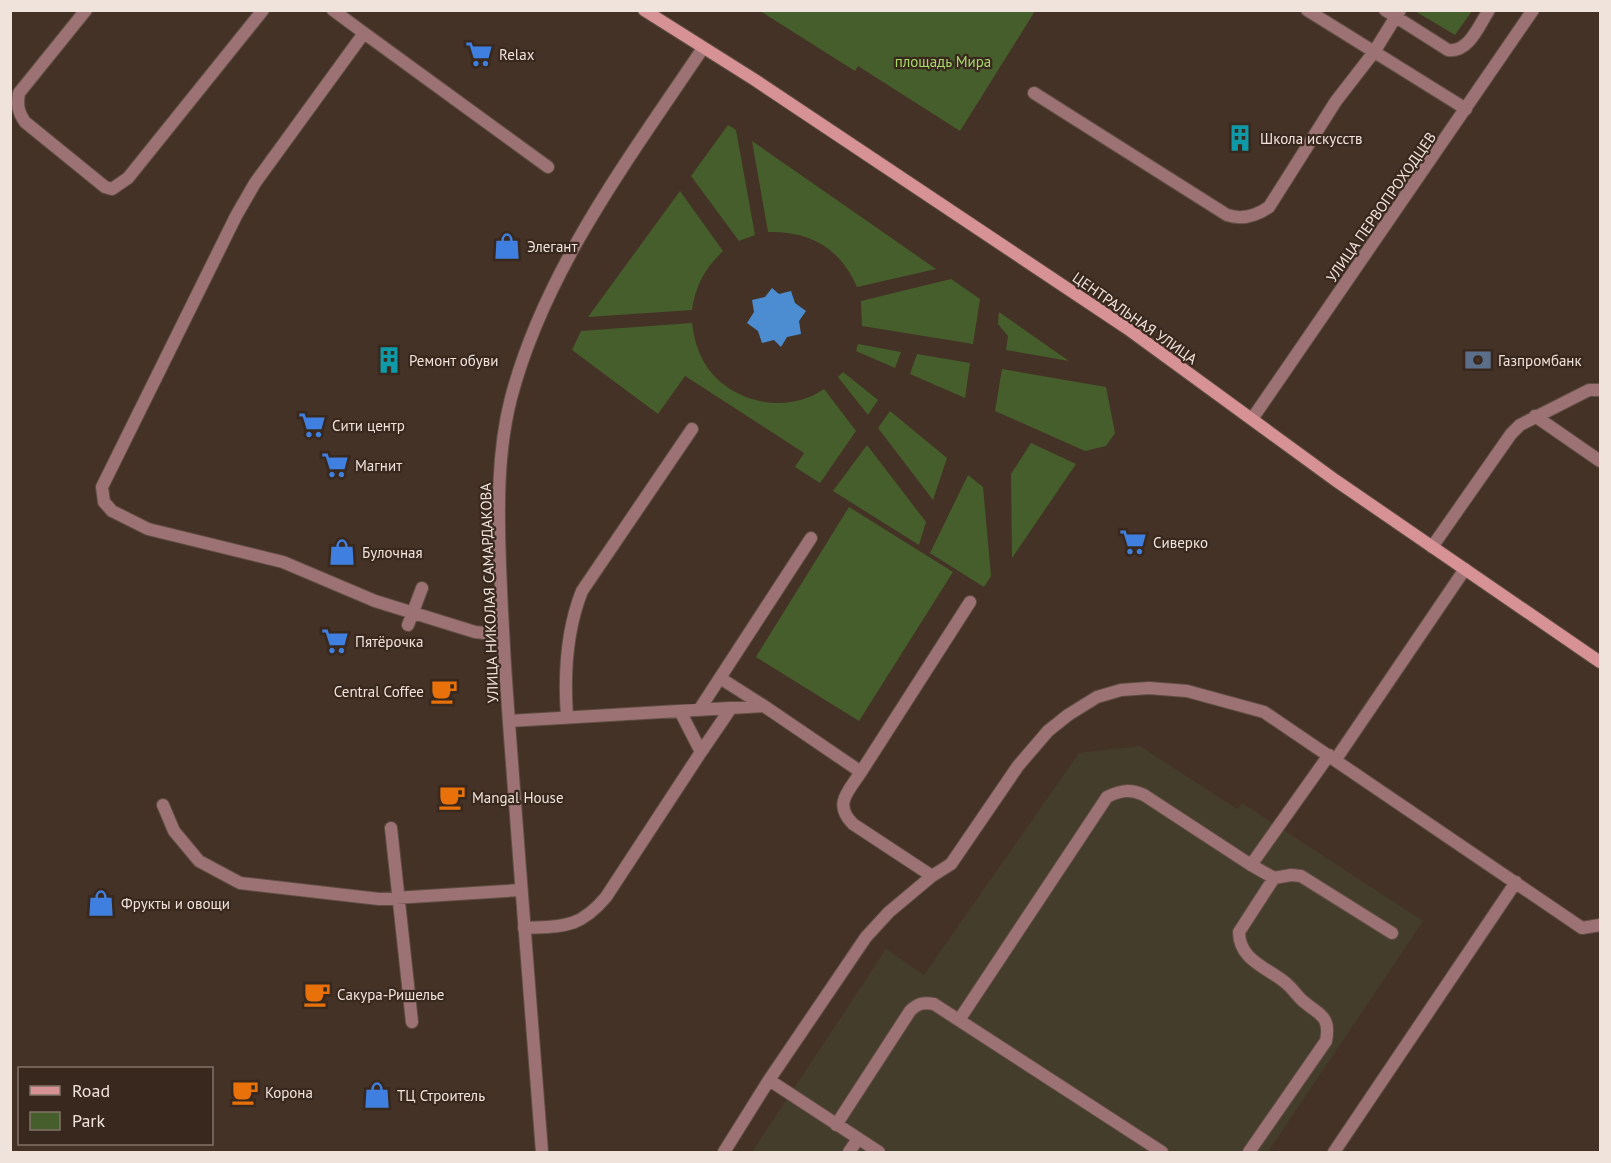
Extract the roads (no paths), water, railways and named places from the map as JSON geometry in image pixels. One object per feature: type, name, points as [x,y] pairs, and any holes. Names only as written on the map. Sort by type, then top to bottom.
[{"type":"main road","name":"ЦЕНТРАЛЬНАЯ УЛИЦА","points":[[644,10],[755,80],[1128,329],[1335,480],[1600,662]]},
{"type":"street","points":[[86,10],[20,93],[17,104],[25,122],[105,187],[112,189],[128,178],[263,10]]},
{"type":"street","points":[[333,10],[548,167]]},
{"type":"street","points":[[1307,10],[1466,109]]},
{"type":"street","points":[[1385,10],[1398,14],[1448,50],[1456,52],[1469,42],[1489,10]]},
{"type":"street","name":"УЛИЦА ПЕРВОПРОХОДЦЕВ","points":[[1252,419],[1533,10]]},
{"type":"street","points":[[1034,93],[1227,215],[1235,218],[1249,217],[1269,207],[1336,101],[1374,52],[1398,14]]},
{"type":"street","points":[[108,522],[102,487],[236,216],[255,183],[364,33]]},
{"type":"street","name":"УЛИЦА НИКОЛАЯ САМАРДАКОВА","points":[[542,1152],[502,635],[499,529],[502,444],[511,399],[525,354],[542,312],[582,235],[608,192],[703,48]]},
{"type":"street","points":[[1432,547],[1511,434],[1520,425],[1588,390],[1600,390]]},
{"type":"street","points":[[1535,416],[1600,461]]},
{"type":"street","points":[[567,717],[566,663],[576,606],[582,591],[693,429]]},
{"type":"street","points":[[104,502],[112,511],[148,529],[283,562],[375,601],[474,632],[502,635]]},
{"type":"street","points":[[699,710],[811,538]]},
{"type":"street","points":[[258,571],[264,558]]},
{"type":"street","points":[[1251,865],[1333,757],[1465,569]]},
{"type":"street","points":[[408,626],[422,588]]},
{"type":"street","points":[[932,876],[853,824],[842,807],[844,799],[970,602]]},
{"type":"street","points":[[720,678],[861,772]]},
{"type":"street","points":[[724,1152],[769,1080],[866,937],[889,912],[932,876],[951,864],[1033,747],[1048,731],[1097,697],[1120,690],[1149,688],[1187,691],[1264,712],[1582,928],[1600,925]]},
{"type":"street","points":[[509,721],[764,706]]},
{"type":"street","points":[[524,928],[567,926],[581,920],[597,908],[730,708]]},
{"type":"street","points":[[680,711],[701,752]]},
{"type":"street","points":[[959,1020],[1107,797],[1124,790],[1144,795],[1274,878],[1292,874],[1301,876],[1392,933]]},
{"type":"street","points":[[163,806],[174,831],[199,861],[240,883],[379,899],[521,890]]},
{"type":"street","points":[[391,828],[412,1022]]},
{"type":"street","points":[[1249,1152],[1326,1041],[1328,1030],[1326,1020],[1318,1011],[1303,1001],[1286,983],[1250,958],[1239,941],[1239,932],[1274,878]]},
{"type":"street","points":[[1334,1152],[1516,882]]},
{"type":"street","points":[[836,1125],[910,1011],[916,1005],[925,1003],[934,1004],[1162,1152]]},
{"type":"street","points":[[769,1080],[879,1152]]},
{"type":"street","points":[[849,1152],[858,1139]]},
{"type":"water","points":[[772,288],[779,294],[791,291],[795,303],[806,311],[799,321],[801,334],[787,337],[781,347],[774,340],[762,343],[758,331],[747,323],[754,312],[752,300],[765,297]]},
{"type":"place","name":"Relax","points":[[479,54]]},
{"type":"place","name":"Школа искусств","points":[[1240,138]]},
{"type":"place","name":"Элегант","points":[[507,246]]},
{"type":"place","name":"Ремонт обуви","points":[[389,360]]},
{"type":"place","name":"Газпромбанк","points":[[1478,360]]},
{"type":"place","name":"Сити центр","points":[[312,425]]},
{"type":"place","name":"Магнит","points":[[335,465]]},
{"type":"place","name":"Сиверко","points":[[1133,542]]},
{"type":"place","name":"Булочная","points":[[342,552]]},
{"type":"place","name":"Пятёрочка","points":[[335,641]]},
{"type":"place","name":"Central Coffee","points":[[444,691]]},
{"type":"place","name":"Mangal House","points":[[452,797]]},
{"type":"place","name":"Фрукты и овощи","points":[[101,903]]},
{"type":"place","name":"Сакура-Ришелье","points":[[317,994]]},
{"type":"place","name":"Корона","points":[[245,1092]]},
{"type":"place","name":"ТЦ Строитель","points":[[377,1095]]},
{"type":"park label","name":"площадь Мира","points":[[943,61]]}]
